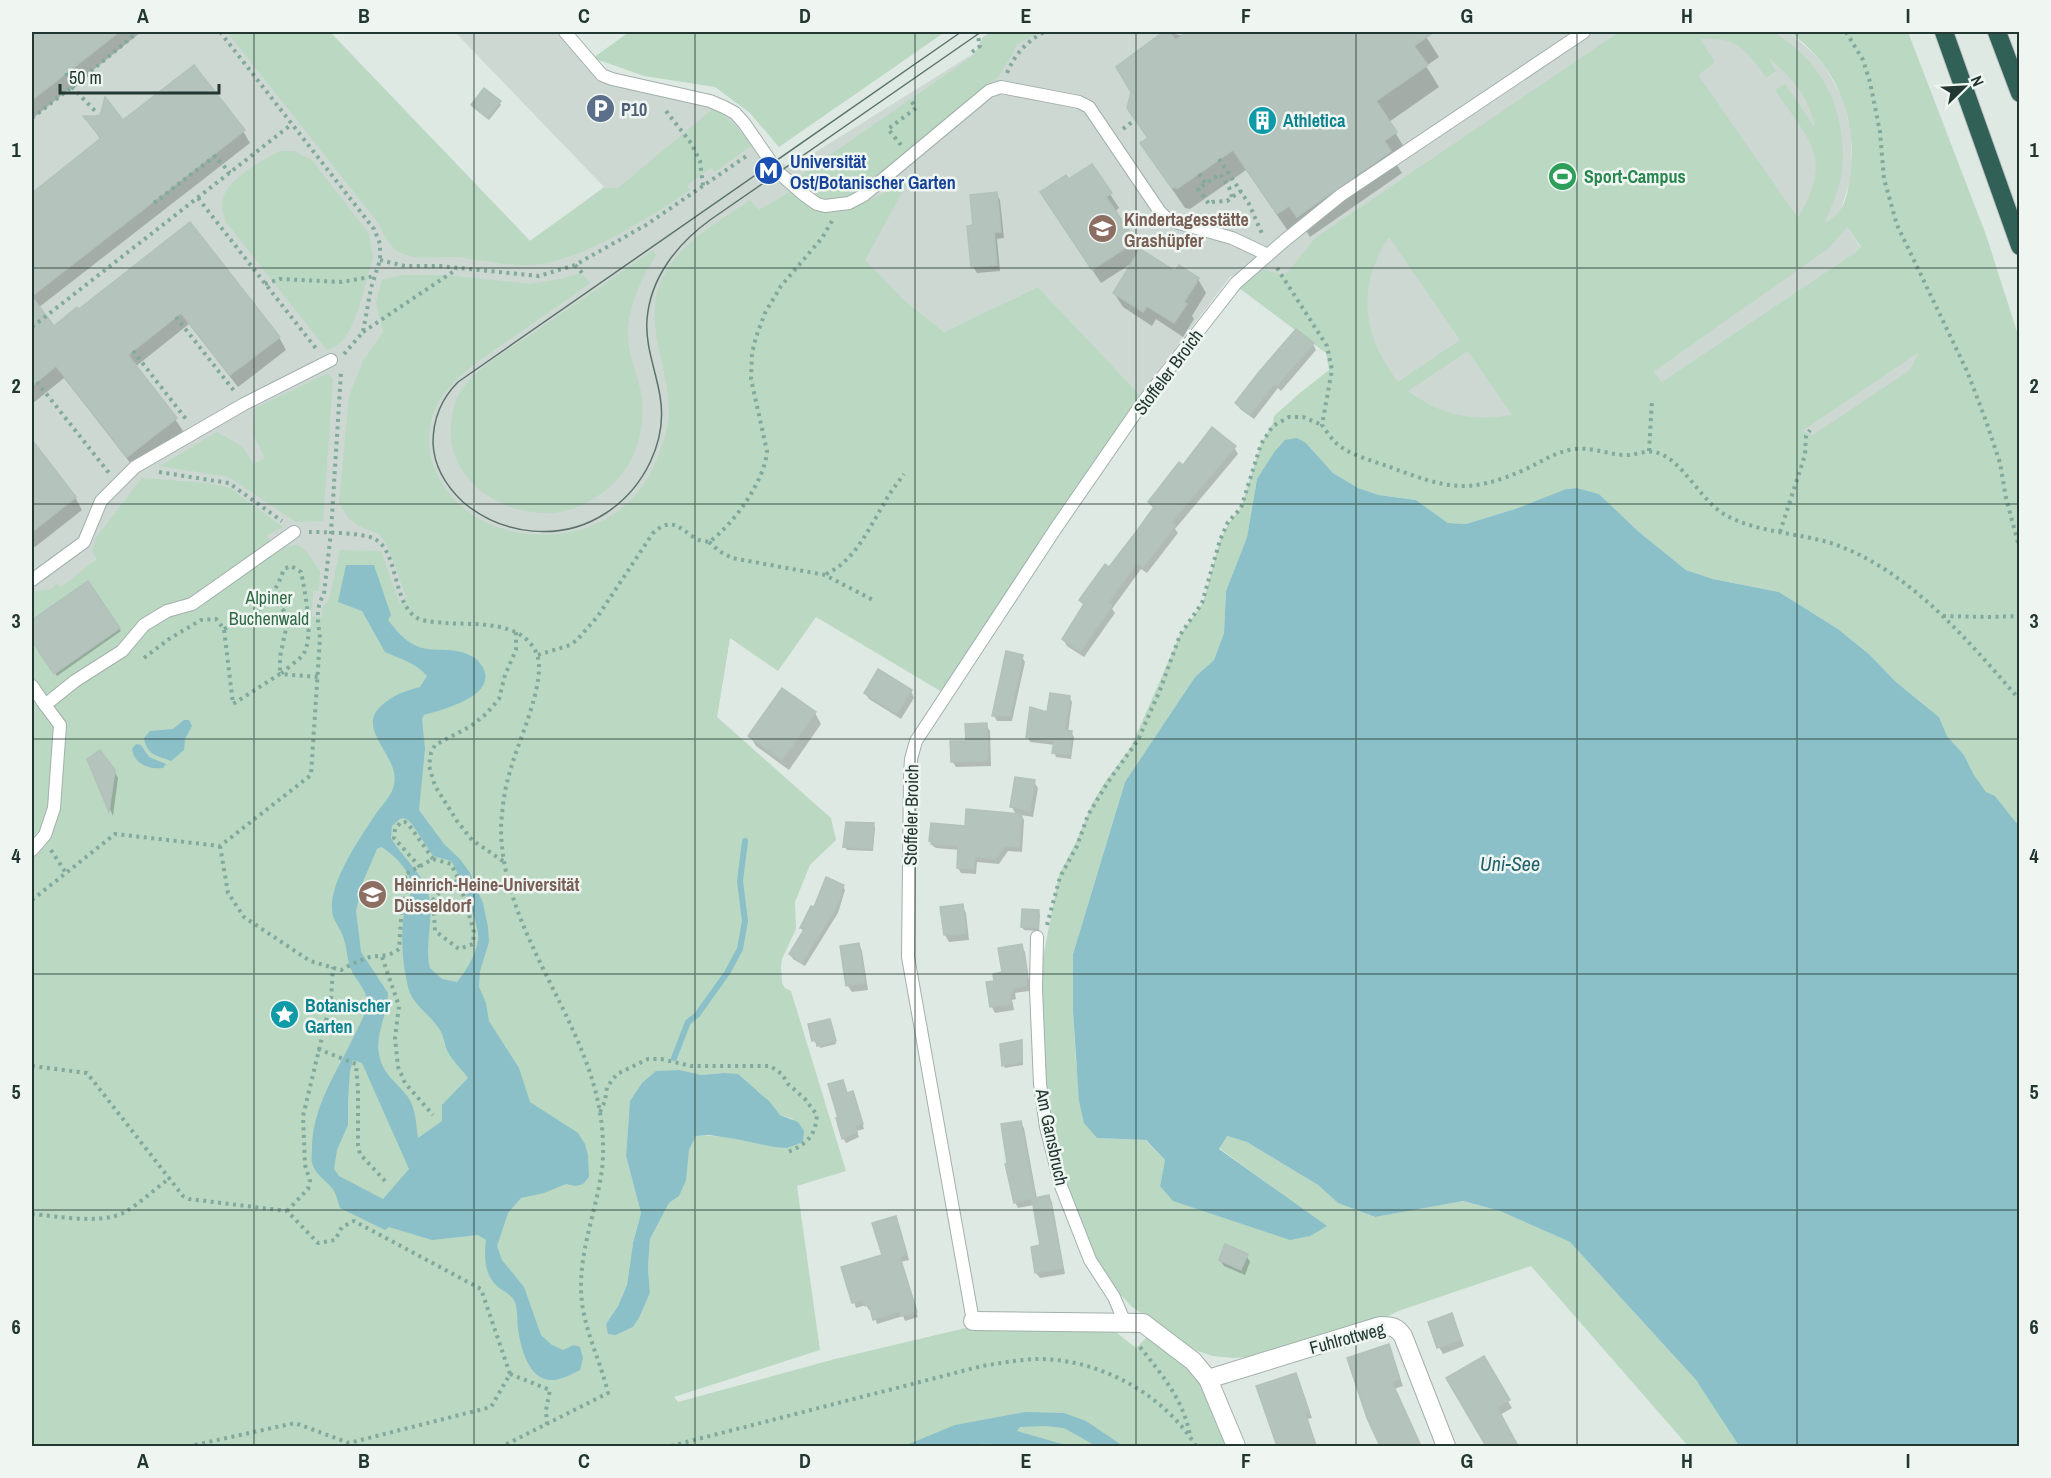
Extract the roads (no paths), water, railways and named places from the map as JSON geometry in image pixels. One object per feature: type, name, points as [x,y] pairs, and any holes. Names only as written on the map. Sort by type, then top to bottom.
[{"type":"highway","points":[[1944,32],[2019,246]]},
{"type":"highway","points":[[1997,32],[2019,93]]},
{"type":"street","points":[[973,1321],[1143,1323],[1193,1361],[1208,1379],[1236,1446]]},
{"type":"street","name":"Fuhlrottweg","points":[[1208,1379],[1380,1326],[1392,1326],[1398,1329],[1403,1336],[1446,1446]]},
{"type":"lane","points":[[565,32],[603,75],[724,106],[744,123],[778,172],[803,194],[817,204],[825,206],[849,203],[864,195],[989,91],[1001,87],[1079,102],[1089,107],[1160,212],[1168,220],[1232,238],[1269,255]]},
{"type":"lane","name":"Stoffeler Broich","points":[[973,1321],[908,957],[911,759],[916,741],[1056,528],[1143,402],[1236,284],[1341,195],[1584,32]]},
{"type":"lane","points":[[32,580],[84,542],[100,501],[135,467],[244,404],[334,363]]},
{"type":"lane","points":[[45,705],[75,681],[122,651],[144,624],[167,611],[192,604],[294,532]]},
{"type":"lane","points":[[32,686],[60,725],[54,808],[45,836],[32,850]]},
{"type":"lane","name":"Am Gansbruch","points":[[1037,937],[1036,989],[1040,1084],[1046,1127],[1061,1186],[1089,1260],[1114,1297],[1125,1323]]},
{"type":"water","name":"Uni-See","points":[[1297,438],[1306,443],[1333,473],[1358,488],[1379,495],[1416,500],[1448,523],[1466,524],[1515,509],[1566,489],[1577,488],[1599,494],[1639,532],[1686,570],[1713,579],[1779,592],[1838,629],[1870,655],[1896,682],[1939,717],[1947,736],[1964,755],[1986,792],[1995,796],[2019,826],[2019,1446],[1739,1446],[1696,1380],[1570,1242],[1500,1211],[1463,1201],[1375,1217],[1338,1203],[1318,1185],[1247,1142],[1227,1136],[1219,1149],[1327,1226],[1310,1236],[1290,1240],[1173,1201],[1160,1186],[1165,1160],[1146,1140],[1097,1138],[1084,1123],[1079,1101],[1073,1012],[1073,954],[1125,782],[1195,677],[1214,660],[1224,633],[1226,591],[1247,537],[1257,479],[1285,440]]},
{"type":"water","points":[[346,565],[374,565],[391,615],[388,620],[403,637],[420,647],[468,654],[479,661],[484,670],[485,679],[482,688],[474,695],[453,706],[424,715],[422,719],[425,749],[419,810],[444,844],[460,859],[470,873],[483,903],[489,942],[480,971],[479,987],[486,1003],[489,1021],[519,1068],[530,1102],[578,1133],[585,1144],[588,1155],[589,1177],[583,1184],[576,1186],[566,1184],[544,1193],[521,1198],[508,1213],[497,1246],[502,1260],[524,1287],[541,1335],[552,1345],[563,1350],[574,1345],[580,1347],[583,1358],[580,1370],[561,1379],[545,1379],[538,1376],[528,1363],[519,1337],[515,1302],[490,1277],[485,1259],[486,1240],[478,1235],[432,1240],[389,1227],[385,1230],[340,1208],[333,1189],[313,1167],[313,1134],[321,1104],[367,1006],[365,993],[351,969],[344,939],[332,909],[336,886],[347,860],[389,797],[394,785],[391,764],[373,725],[374,716],[389,699],[420,687],[427,676],[413,665],[385,652],[362,611],[338,602]],"holes":[[[403,818],[412,824],[433,856],[451,861],[473,913],[478,934],[477,946],[457,982],[442,979],[430,968],[428,960],[429,897],[418,873],[391,838],[392,826]],[[381,847],[396,858],[411,881],[412,889],[405,908],[402,937],[404,968],[410,993],[438,1027],[448,1052],[468,1078],[442,1105],[442,1121],[418,1138],[413,1106],[383,1067],[379,1054],[379,1039],[388,993],[361,952],[356,911],[362,884],[377,849]],[[353,1060],[362,1063],[409,1169],[383,1199],[339,1176],[334,1169],[337,1150],[348,1125],[350,1071]]]},
{"type":"water","points":[[184,720],[189,720],[192,726],[185,739],[184,750],[171,761],[150,752],[144,738],[150,731],[173,729]]},
{"type":"water","points":[[136,744],[141,745],[149,757],[166,764],[163,768],[148,767],[139,762],[132,749]]},
{"type":"water","points":[[679,1070],[701,1075],[738,1074],[769,1101],[780,1115],[798,1122],[804,1131],[803,1142],[787,1148],[709,1135],[696,1136],[689,1150],[686,1180],[679,1196],[669,1203],[650,1239],[648,1268],[650,1293],[639,1318],[633,1327],[616,1335],[608,1334],[606,1324],[618,1306],[627,1285],[633,1243],[641,1213],[626,1156],[630,1101],[642,1083],[656,1071]]},
{"type":"water","points":[[1025,1412],[1064,1413],[1086,1421],[1123,1446],[1096,1446],[1064,1428],[1045,1426],[1020,1427],[1017,1431],[1069,1446],[1033,1447],[986,1444],[904,1446],[955,1425]]},
{"type":"waterway","points":[[674,1058],[688,1022],[697,1015],[727,973],[740,949],[745,921],[740,881],[745,841]]},
{"type":"tram line","points":[[961,32],[458,382],[447,395],[439,410],[433,443],[438,468],[446,483],[457,496],[479,513],[496,522],[533,531],[571,528],[589,522],[620,503],[642,477],[650,462],[660,430],[662,413],[660,396],[649,349],[647,320],[653,290],[676,251],[710,220],[981,32]]},
{"type":"place","name":"P10","points":[[600,109]]},
{"type":"place","name":"Athletica","points":[[1262,120]]},
{"type":"place","name":"Universität Ost/Botanischer Garten","points":[[769,171]]},
{"type":"place","name":"Sport-Campus","points":[[1563,176]]},
{"type":"place","name":"Kindertagesstätte Grashüpfer","points":[[1103,229]]},
{"type":"place","name":"Heinrich-Heine-Universität Düsseldorf","points":[[373,894]]},
{"type":"place","name":"Botanischer Garten","points":[[284,1015]]},
{"type":"park label","name":"Alpiner Buchenwald","points":[[269,607]]}]
